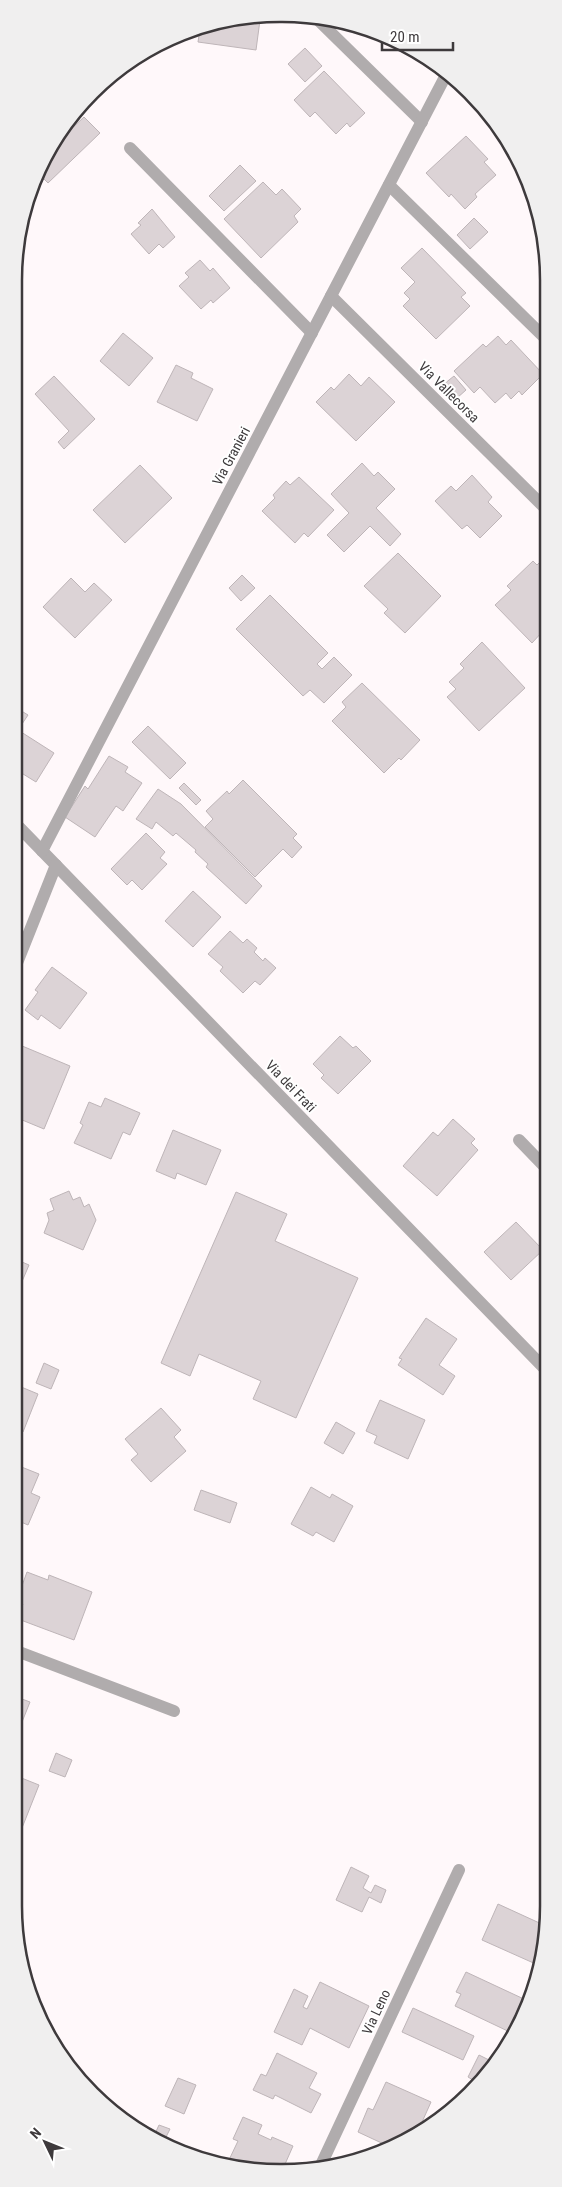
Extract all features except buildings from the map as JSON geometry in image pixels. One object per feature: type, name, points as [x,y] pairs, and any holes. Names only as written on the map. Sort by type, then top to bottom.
[{"type":"street","points":[[324,26],[422,122]]},
{"type":"street","name":"Via Granieri","points":[[42,851],[443,80]]},
{"type":"street","points":[[130,148],[312,333]]},
{"type":"street","points":[[389,185],[540,333]]},
{"type":"street","name":"Via Vallecorsa","points":[[331,296],[540,503]]},
{"type":"street","name":"Via dei Frati","points":[[22,831],[540,1364]]},
{"type":"street","points":[[22,950],[56,865]]},
{"type":"street","points":[[519,1140],[540,1162]]},
{"type":"street","points":[[22,1653],[174,1711]]},
{"type":"street","name":"Via Leno","points":[[323,2161],[459,1870]]}]
